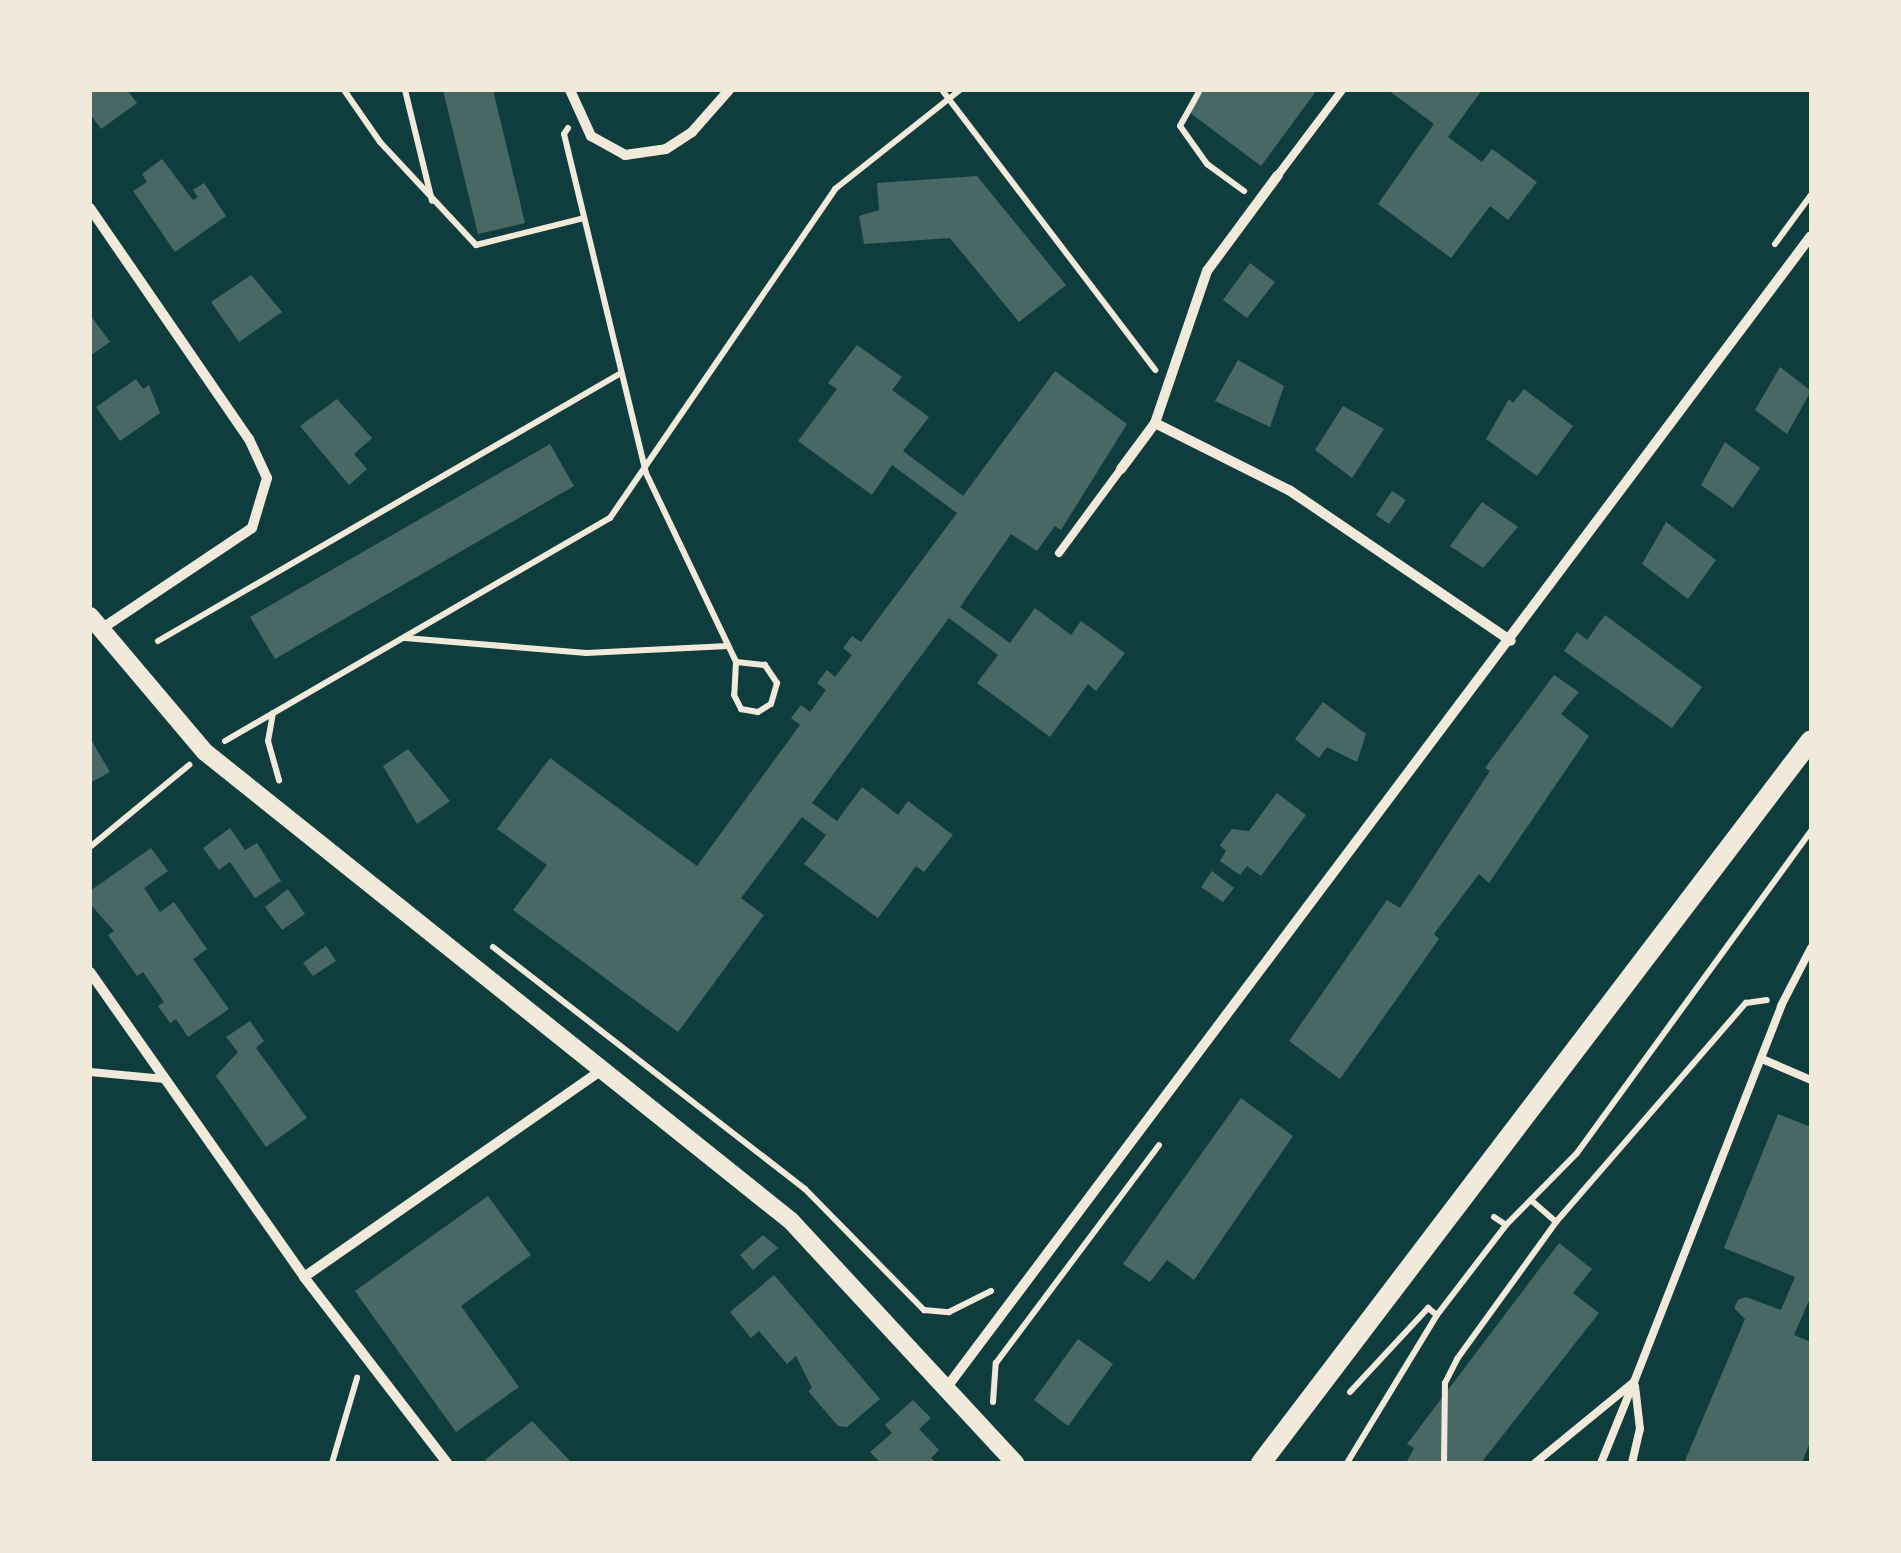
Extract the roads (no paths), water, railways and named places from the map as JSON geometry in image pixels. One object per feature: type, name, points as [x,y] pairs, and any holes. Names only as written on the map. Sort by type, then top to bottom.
[{"type":"main road","points":[[1262,1463],[1811,740]]},
{"type":"street","points":[[570,90],[576,114],[591,136],[625,155],[666,149],[692,132],[729,90]]},
{"type":"street","points":[[1120,469],[1155,423],[1207,271],[1278,175]]},
{"type":"street","points":[[90,208],[249,439],[267,478],[252,528],[95,623],[199,756],[791,1221],[944,1391],[1015,1463]]},
{"type":"street","points":[[944,1391],[1511,641],[1811,236]]},
{"type":"street","points":[[1155,423],[1289,490],[1511,641]]},
{"type":"street","points":[[90,972],[304,1277],[447,1463]]},
{"type":"street","points":[[304,1277],[600,1071]]},
{"type":"lane","points":[[1278,175],[1342,90]]},
{"type":"lane","points":[[1059,553],[1120,469]]},
{"type":"lane","points":[[1601,1463],[1762,1059],[1811,948]]},
{"type":"lane","points":[[1762,1059],[1811,1080]]},
{"type":"lane","points":[[90,1072],[166,1080]]},
{"type":"lane","points":[[1535,1463],[1634,1382]]},
{"type":"lane","points":[[1632,1463],[1640,1428],[1634,1382]]}]
